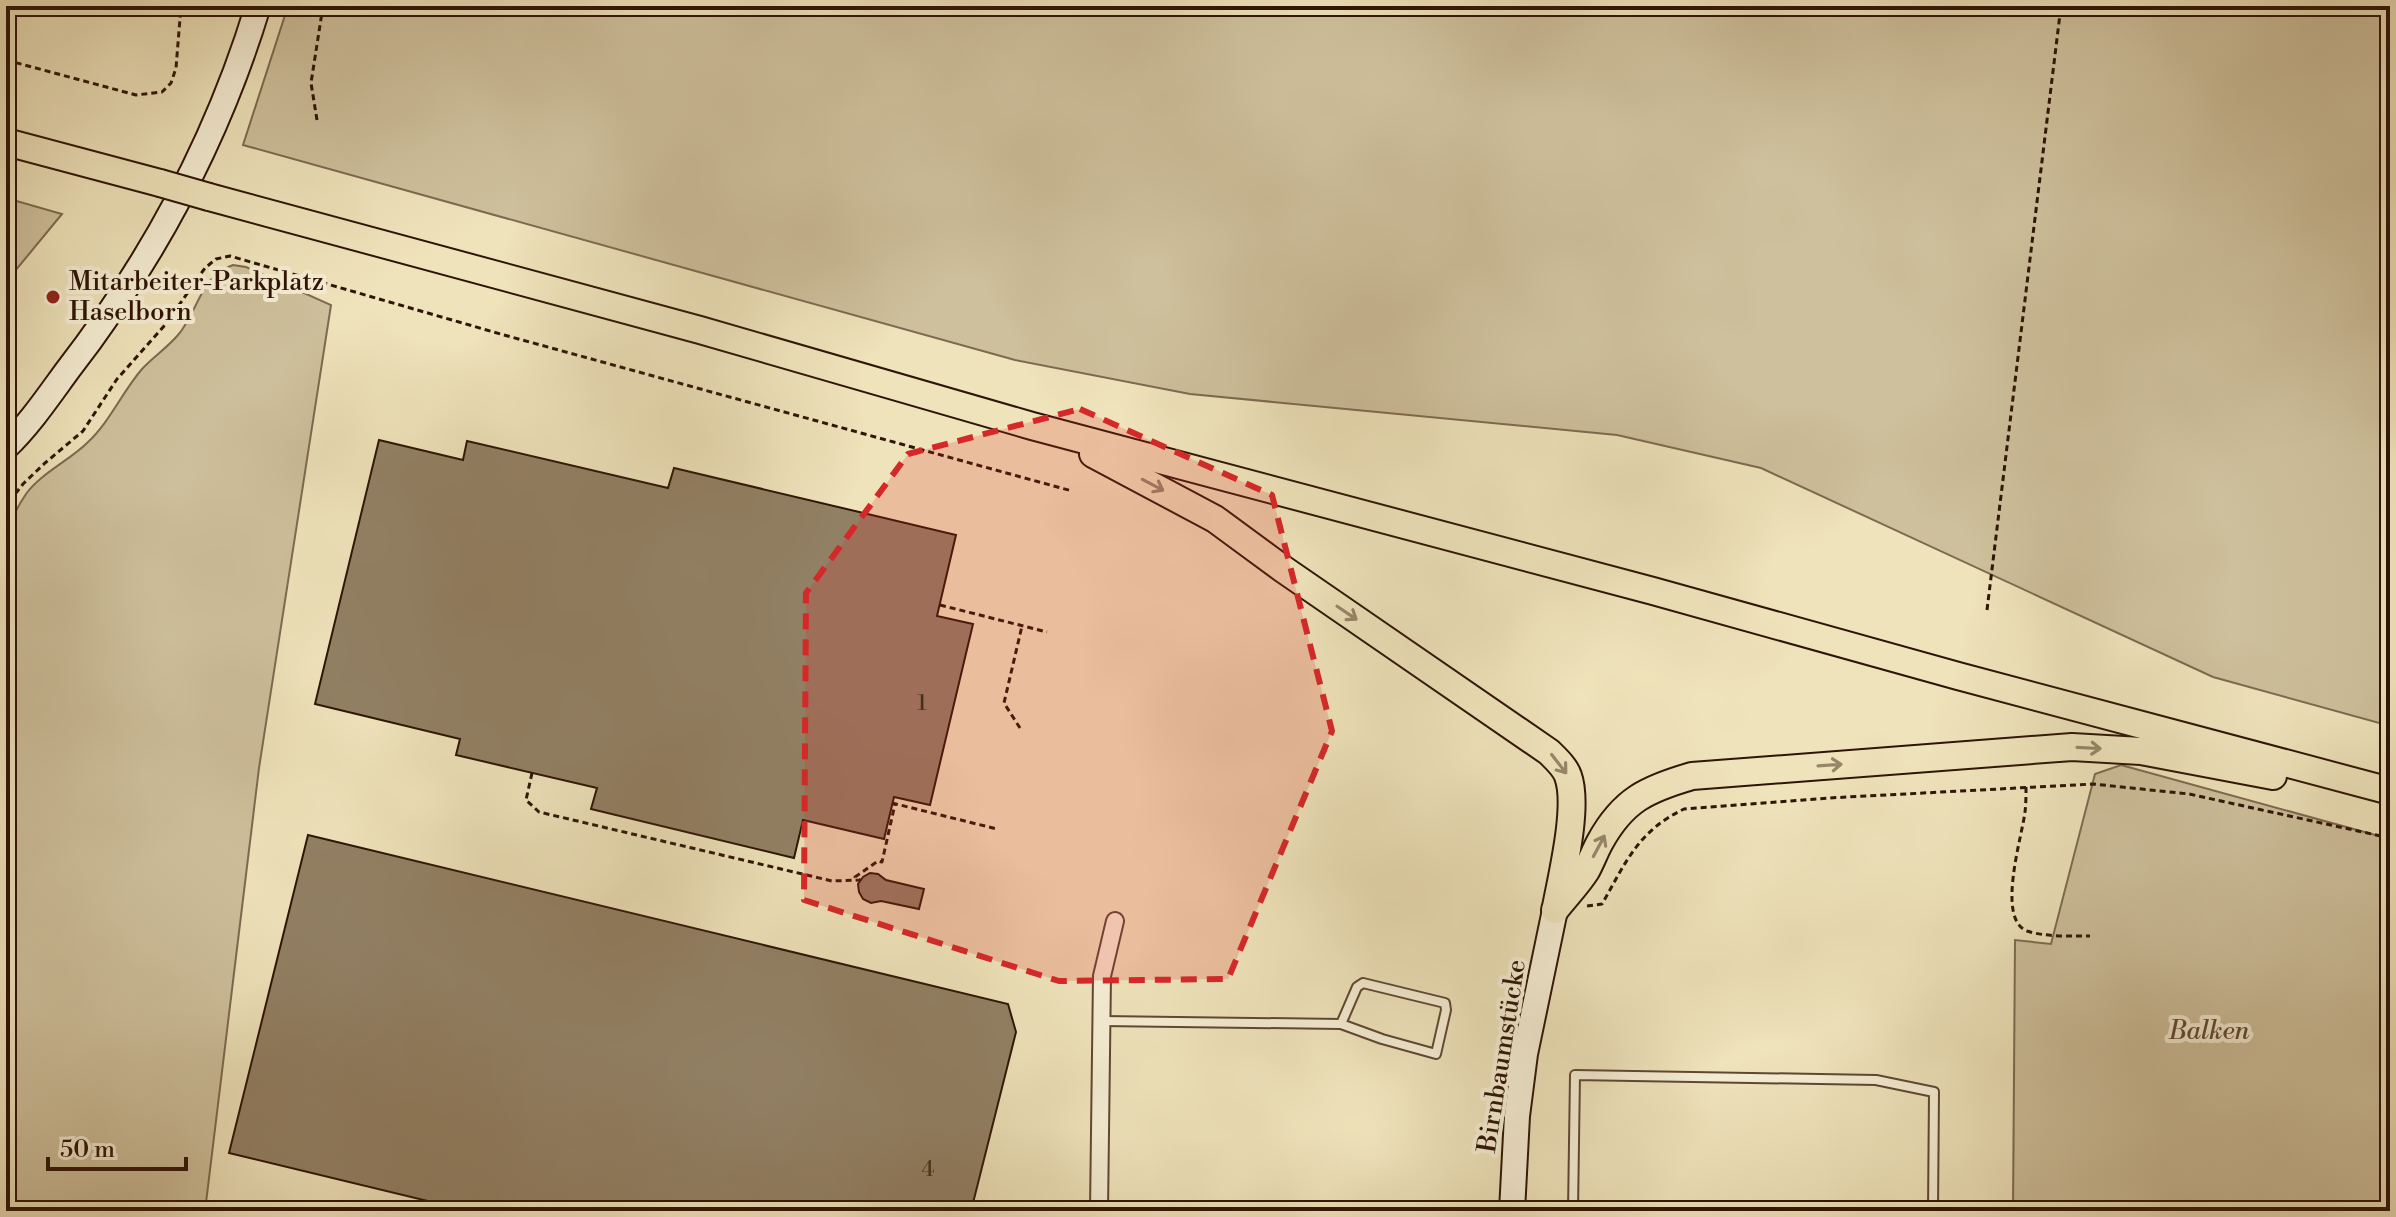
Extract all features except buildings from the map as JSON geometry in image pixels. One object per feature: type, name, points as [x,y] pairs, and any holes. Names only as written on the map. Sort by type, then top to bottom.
[{"type":"main road","points":[[6,142],[715,334],[1032,426],[2390,791]]},
{"type":"main road","points":[[1032,426],[1110,462],[1215,519],[1549,752],[1568,776],[1571,804],[1568,843],[1555,910]]},
{"type":"main road","points":[[1555,910],[1586,870],[1617,815],[1630,802],[1692,776],[2072,747],[2141,751],[2390,798]]},
{"type":"street","points":[[6,447],[81,354],[175,209],[221,112],[258,6]]},
{"type":"street","name":"Birnbaumstücke","points":[[1512,1211],[1517,1116],[1525,1054],[1555,910]]},
{"type":"street","points":[[1099,1211],[1102,976],[1115,921]]},
{"type":"lane","points":[[1102,1021],[1341,1024],[1436,1054],[1445,1003],[1363,983],[1357,987],[1341,1024]]},
{"type":"lane","points":[[1573,1211],[1575,1075],[1876,1080],[1934,1092],[1933,1211]]},
{"type":"path","points":[[6,60],[136,95],[162,92],[171,83],[176,68],[181,6]]},
{"type":"path","points":[[317,120],[311,83],[323,6]]},
{"type":"path","points":[[1987,610],[2061,6]]},
{"type":"path","points":[[6,511],[23,484],[83,431],[117,379],[165,325],[205,268],[216,259],[230,256],[504,335],[1072,491]]},
{"type":"path","points":[[940,605],[1047,632]]},
{"type":"path","points":[[1020,728],[1004,703],[1022,626]]},
{"type":"path","points":[[532,773],[526,800],[539,812],[832,881],[860,880],[855,877],[878,861],[882,862],[894,804],[997,829]]},
{"type":"path","points":[[1555,910],[1602,904],[1643,836],[1684,809],[2093,784],[2189,794],[2390,838]]},
{"type":"path","points":[[2026,787],[2012,896],[2014,916],[2027,931],[2090,936]]},
{"type":"highlighted area","points":[[1080,409],[1272,495],[1332,731],[1228,979],[1059,981],[804,900],[806,593],[908,454]]},
{"type":"green space","points":[[288,6],[2390,6],[2390,726],[2213,677],[1761,468],[1617,435],[1190,394],[1015,360],[243,145]]},
{"type":"green space","points":[[6,198],[62,214],[6,282]]},
{"type":"green space","points":[[233,265],[246,267],[331,305],[259,768],[205,1211],[6,1211],[6,551],[10,527],[26,494],[95,435],[142,369],[185,326],[213,277]]},
{"type":"green space","name":"Balken","points":[[2121,765],[2390,839],[2390,1211],[2013,1211],[2015,940],[2051,944],[2095,774]]},
{"type":"place","name":"Mitarbeiter-Parkplatz Haselborn","points":[[53,297]]}]
